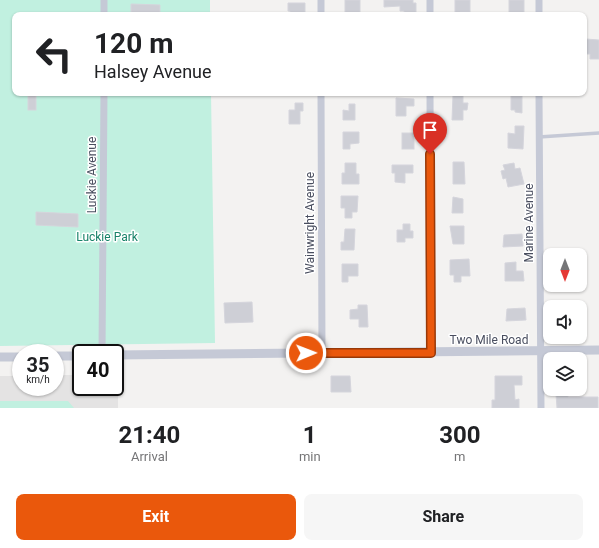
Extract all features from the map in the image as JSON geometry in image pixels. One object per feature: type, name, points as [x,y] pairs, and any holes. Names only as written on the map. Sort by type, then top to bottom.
[{"type":"street","points":[[104,0],[104,12]]},
{"type":"street","points":[[320,0],[321,12]]},
{"type":"street","points":[[430,0],[430,12]]},
{"type":"street","points":[[539,0],[539,12]]},
{"type":"street","name":"Luckie Avenue","points":[[102,344],[104,96]]},
{"type":"street","name":"Wainwright Avenue","points":[[321,96],[322,353]]},
{"type":"street","points":[[430,96],[431,353]]},
{"type":"street","name":"Marine Avenue","points":[[539,96],[541,408]]},
{"type":"street","name":"Two Mile Road","points":[[124,355],[541,352],[599,350]]},
{"type":"street","points":[[0,357],[12,357]]},
{"type":"lane","points":[[540,137],[599,132]]},
{"type":"shaded area","points":[[64,375],[72,375],[72,396],[118,396],[118,408],[0,408],[0,376],[12,376],[12,396],[64,396]]},
{"type":"green space","name":"Luckie Park","points":[[0,0],[210,0],[210,12],[12,12],[12,96],[211,96],[215,343],[64,345],[12,344],[12,346],[0,346]]},
{"type":"green space","points":[[0,401],[68,401],[74,408],[0,408]]},
{"type":"building","points":[[345,0],[360,0],[360,12],[345,12]]},
{"type":"building","points":[[384,0],[413,0],[413,3],[416,3],[416,12],[400,11],[400,6],[384,7]]},
{"type":"building","points":[[455,0],[470,0],[470,12],[455,12]]},
{"type":"building","points":[[509,0],[524,0],[524,12],[509,12]]},
{"type":"building","points":[[288,3],[305,3],[305,12],[288,11]]},
{"type":"building","points":[[131,4],[160,5],[160,12],[131,12]]},
{"type":"building","points":[[587,39],[599,40],[599,59],[590,59],[590,54],[587,54]]},
{"type":"building","points":[[28,96],[36,96],[36,110],[28,110]]},
{"type":"building","points":[[453,96],[463,96],[463,103],[468,103],[467,110],[463,110],[463,120],[452,120]]},
{"type":"building","points":[[511,96],[522,96],[522,113],[511,110]]},
{"type":"building","points":[[396,98],[414,99],[414,106],[406,106],[406,116],[396,116]]},
{"type":"building","points":[[295,103],[303,103],[303,111],[300,111],[300,124],[289,124],[289,110],[295,110]]},
{"type":"building","points":[[349,104],[355,104],[355,120],[343,120],[343,110],[349,111]]},
{"type":"building","points":[[515,126],[524,126],[523,149],[508,148],[508,133],[515,134]]},
{"type":"building","points":[[343,132],[359,132],[359,143],[350,144],[350,149],[343,149]]},
{"type":"building","points":[[402,133],[414,133],[414,149],[402,149]]},
{"type":"building","points":[[453,162],[464,162],[465,184],[453,184]]},
{"type":"building","points":[[345,163],[356,163],[356,174],[359,174],[359,184],[342,184],[342,173],[345,173]]},
{"type":"building","points":[[514,163],[515,169],[520,168],[524,184],[508,187],[506,178],[503,179],[501,171],[505,170],[503,165]]},
{"type":"building","points":[[392,165],[413,165],[413,173],[405,173],[405,183],[395,182],[395,173],[392,173]]},
{"type":"building","points":[[341,196],[358,196],[357,212],[352,212],[352,218],[345,218],[345,208],[341,208]]},
{"type":"building","points":[[453,197],[463,199],[463,213],[452,213]]},
{"type":"building","points":[[36,212],[78,214],[78,227],[36,225]]},
{"type":"building","points":[[403,224],[410,224],[410,231],[413,231],[413,238],[405,238],[405,242],[397,242],[397,230],[403,230]]},
{"type":"building","points":[[450,226],[464,226],[464,244],[453,244]]},
{"type":"building","points":[[345,229],[355,229],[354,250],[341,250],[341,242],[344,242]]},
{"type":"building","points":[[522,234],[523,246],[503,247],[504,235]]},
{"type":"building","points":[[469,259],[470,276],[461,276],[461,282],[454,282],[454,275],[450,275],[450,260]]},
{"type":"building","points":[[516,262],[516,271],[523,271],[524,281],[505,281],[505,263]]},
{"type":"building","points":[[342,264],[358,264],[358,276],[348,276],[348,282],[342,282]]},
{"type":"building","points":[[252,302],[253,322],[225,323],[224,303]]},
{"type":"building","points":[[358,305],[367,305],[368,327],[359,327],[359,319],[350,319],[350,310],[358,309]]},
{"type":"building","points":[[525,308],[526,320],[506,321],[507,309]]},
{"type":"building","points":[[331,376],[350,376],[351,392],[331,392]]},
{"type":"building","points":[[495,376],[522,376],[522,385],[514,385],[515,400],[519,399],[519,408],[492,408],[492,400],[495,400]]},
{"type":"building","points":[[556,396],[598,397],[598,408],[557,408]]},
{"type":"route","points":[[306,353],[431,353],[430,154]]}]
